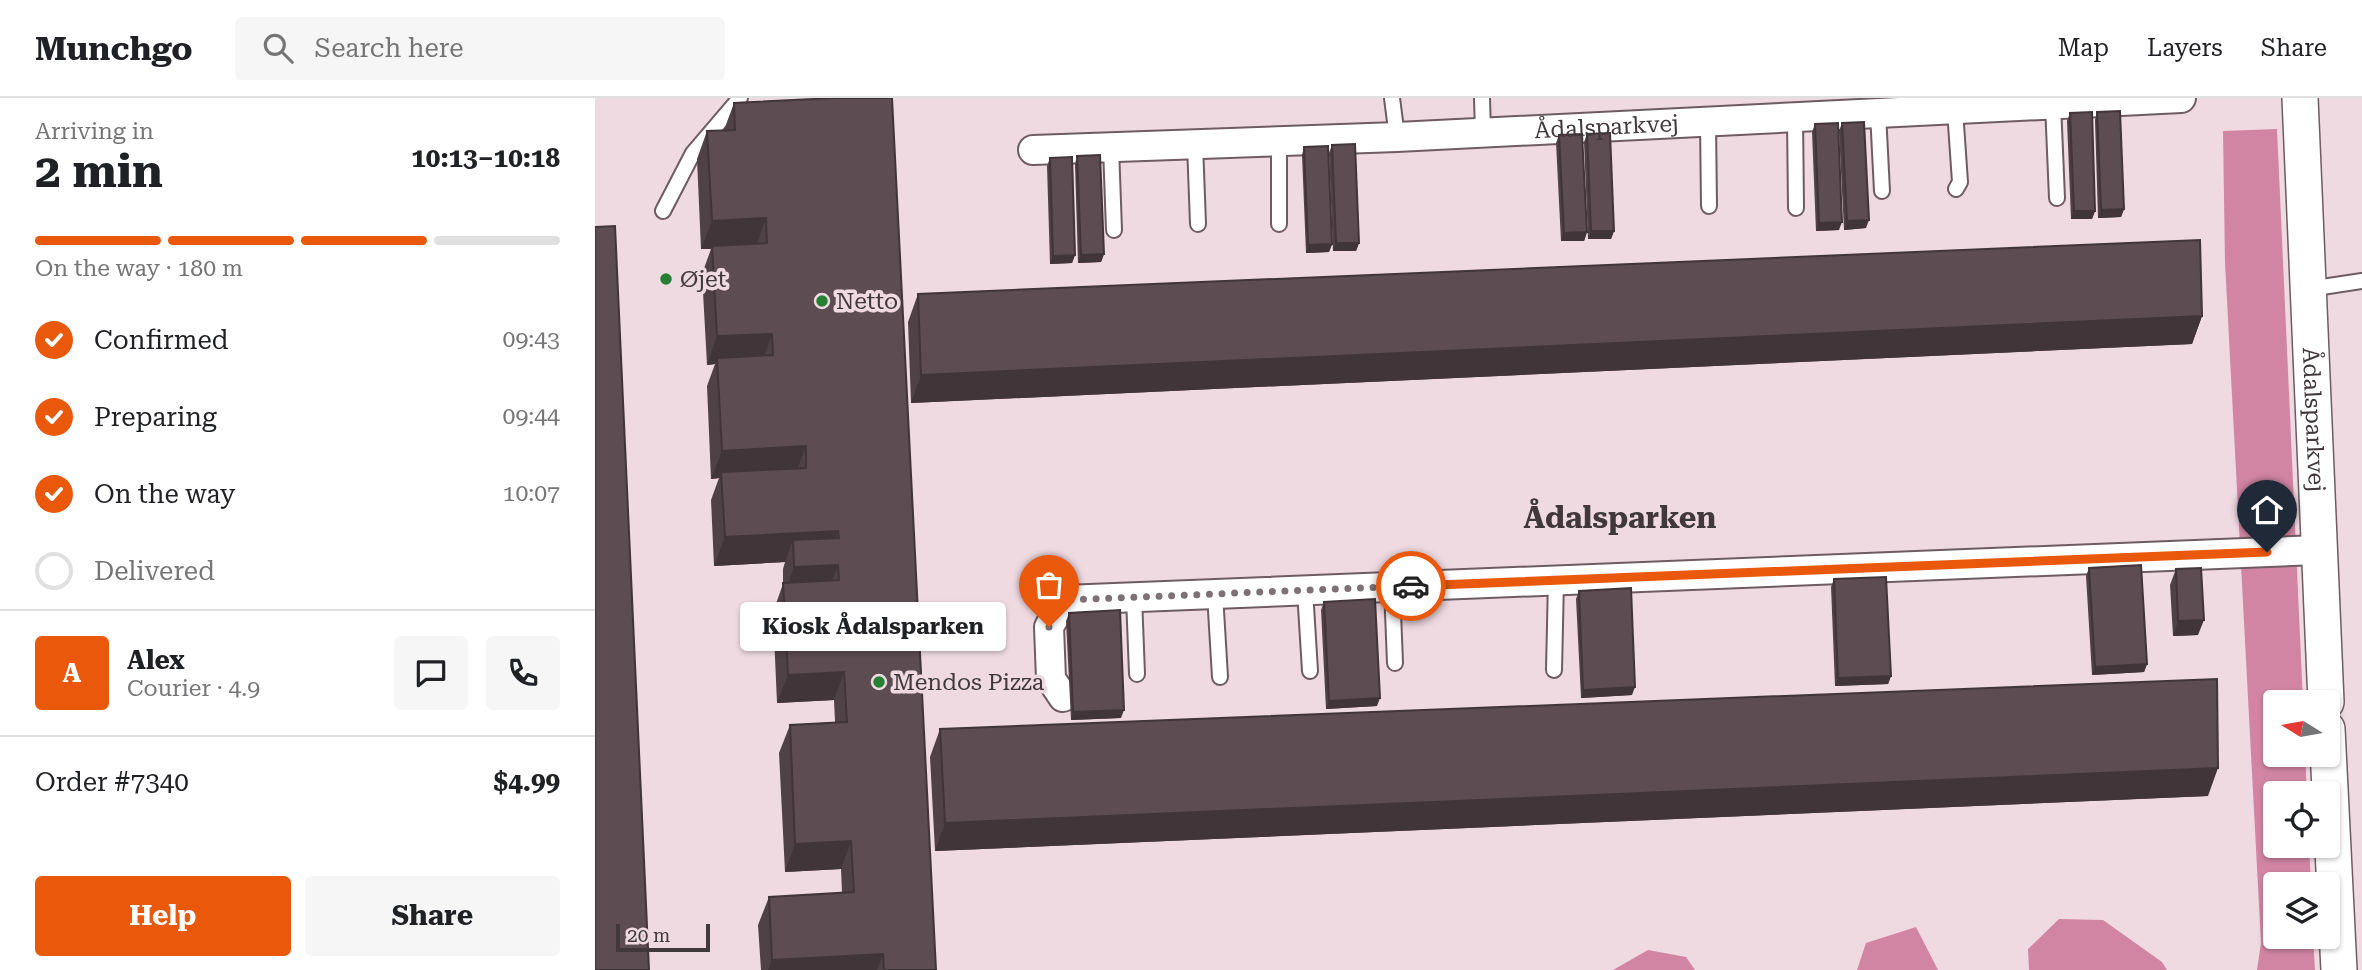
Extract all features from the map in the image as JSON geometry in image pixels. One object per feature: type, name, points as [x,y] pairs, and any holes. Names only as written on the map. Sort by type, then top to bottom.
[{"type":"street","name":"Ådalsparkvej","points":[[1033,150],[1397,137],[2181,98]]},
{"type":"street","name":"Ådalsparkvej","points":[[2300,98],[2325,690]]},
{"type":"street","points":[[1063,697],[1051,679],[1049,627],[1064,600],[2319,550]]},
{"type":"street","points":[[2329,767],[2339,970]]},
{"type":"lane","points":[[663,211],[693,153],[740,98]]},
{"type":"lane","points":[[1392,98],[1397,137]]},
{"type":"lane","points":[[1482,98],[1483,132]]},
{"type":"lane","points":[[2053,104],[2057,198]]},
{"type":"lane","points":[[1955,110],[1960,182],[1956,189]]},
{"type":"lane","points":[[1878,113],[1882,191]]},
{"type":"lane","points":[[1795,117],[1796,208]]},
{"type":"lane","points":[[1707,122],[1709,206]]},
{"type":"lane","points":[[1279,141],[1279,224]]},
{"type":"lane","points":[[1195,144],[1198,224]]},
{"type":"lane","points":[[1111,147],[1114,230]]},
{"type":"lane","points":[[2309,289],[2362,281]]},
{"type":"lane","points":[[1554,670],[1556,580]]},
{"type":"lane","points":[[1392,587],[1395,663]]},
{"type":"lane","points":[[1305,590],[1310,671]]},
{"type":"lane","points":[[1215,594],[1220,677]]},
{"type":"lane","points":[[1134,597],[1137,674]]},
{"type":"shaded area","points":[[2277,129],[2302,690],[2263,690],[2263,767],[2306,767],[2306,781],[2263,781],[2263,858],[2310,858],[2310,872],[2263,872],[2263,949],[2314,949],[2315,970],[2257,970],[2261,943],[2225,263],[2223,131]]},
{"type":"shaded area","points":[[2059,919],[2103,920],[2162,962],[2167,970],[2029,970],[2028,949]]},
{"type":"shaded area","points":[[1916,927],[1938,970],[1857,970],[1866,943]]},
{"type":"shaded area","points":[[1648,950],[1686,957],[1695,970],[1613,970]]},
{"type":"building","points":[[892,98],[936,970],[884,970],[883,954],[772,960],[769,897],[854,892],[851,841],[795,844],[790,725],[847,722],[844,672],[788,675],[783,583],[839,580],[838,565],[794,567],[793,540],[839,538],[838,531],[725,537],[721,472],[806,468],[806,446],[722,451],[717,358],[773,355],[772,334],[717,336],[712,246],[767,243],[766,218],[712,221],[707,131],[735,130],[734,103]]},
{"type":"building","points":[[2120,111],[2124,209],[2101,210],[2097,112]]},
{"type":"building","points":[[2092,112],[2095,211],[2074,211],[2070,113]]},
{"type":"building","points":[[1864,122],[1869,220],[1847,221],[1842,123]]},
{"type":"building","points":[[1838,123],[1842,222],[1819,223],[1815,124]]},
{"type":"building","points":[[1610,133],[1614,231],[1591,231],[1587,134]]},
{"type":"building","points":[[1582,134],[1587,232],[1564,233],[1559,135]]},
{"type":"building","points":[[1355,144],[1359,243],[1336,243],[1332,145]]},
{"type":"building","points":[[1328,146],[1332,244],[1308,245],[1304,147]]},
{"type":"building","points":[[1100,155],[1104,254],[1081,255],[1077,156]]},
{"type":"building","points":[[1072,157],[1075,255],[1053,256],[1050,158]]},
{"type":"building","points":[[615,226],[649,970],[595,970],[595,227]]},
{"type":"building","points":[[2200,240],[2202,316],[921,375],[918,294]]},
{"type":"building","points":[[2141,565],[2147,664],[2095,667],[2089,568]]},
{"type":"building","points":[[2201,568],[2204,620],[2178,621],[2176,569]]},
{"type":"building","points":[[1886,577],[1891,676],[1838,678],[1834,579]]},
{"type":"building","points":[[1631,588],[1635,687],[1583,690],[1579,591]]},
{"type":"building","points":[[1375,599],[1380,698],[1329,701],[1324,602]]},
{"type":"building","points":[[1120,610],[1124,710],[1073,712],[1069,613]]},
{"type":"building","points":[[2217,679],[2218,768],[945,823],[940,729]]},
{"type":"way so far","points":[[1049,627],[1064,600],[1411,586]]},
{"type":"place","name":"Øjet","points":[[666,279]]},
{"type":"place","name":"Netto","points":[[822,301]]},
{"type":"place","name":"Kiosk Ådalsparken","points":[[1049,627]]},
{"type":"place","name":"Mendos Pizza","points":[[879,682]]},
{"type":"district","name":"Ådalsparken","points":[[1620,518]]},
{"type":"route","points":[[1411,586],[2267,552]]}]
